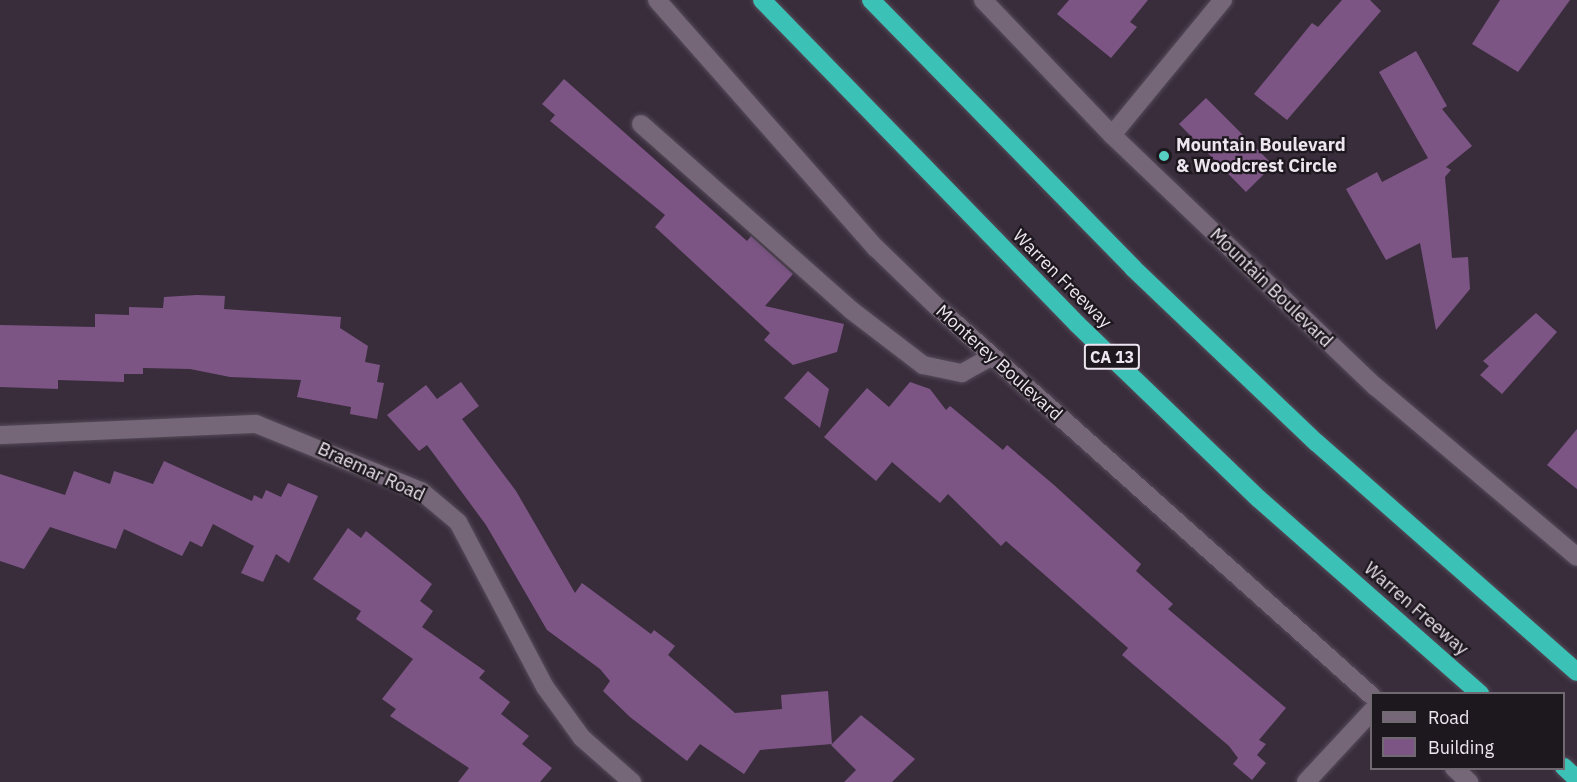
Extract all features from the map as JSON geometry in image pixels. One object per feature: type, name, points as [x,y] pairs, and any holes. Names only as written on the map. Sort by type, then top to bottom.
[{"type":"highway","name":"Warren Freeway","points":[[762,0],[1110,356],[1259,499],[1479,692]]},
{"type":"highway","points":[[871,0],[1133,268],[1300,427],[1577,672]]},
{"type":"highway","points":[[1565,769],[1577,778]]},
{"type":"street","name":"Monterey Boulevard","points":[[657,0],[876,248],[991,357],[1370,695]]},
{"type":"street","name":"Mountain Boulevard","points":[[983,0],[1112,135],[1376,387],[1577,557]]},
{"type":"street","points":[[1112,135],[1224,0]]},
{"type":"street","points":[[641,124],[851,310],[923,365],[962,373],[991,357]]},
{"type":"street","name":"Braemar Road","points":[[0,435],[256,424],[421,491],[458,522],[545,687],[582,738],[632,782]]},
{"type":"street","points":[[1306,782],[1370,712]]},
{"type":"street","points":[[1456,770],[1469,782]]},
{"type":"building","points":[[1069,0],[1148,0],[1130,22],[1137,27],[1111,58],[1057,14]]},
{"type":"building","points":[[1342,0],[1370,0],[1381,11],[1287,120],[1254,94],[1312,23],[1318,27]]},
{"type":"building","points":[[1500,0],[1570,0],[1518,72],[1472,44]]},
{"type":"building","points":[[1416,51],[1447,106],[1442,109],[1472,146],[1446,167],[1451,170],[1445,177],[1452,258],[1468,257],[1470,289],[1436,330],[1420,243],[1386,260],[1346,189],[1377,172],[1382,182],[1428,158],[1379,72]]},
{"type":"building","points":[[564,79],[747,241],[751,236],[793,274],[765,306],[844,324],[837,352],[793,365],[764,340],[770,333],[655,227],[665,215],[550,121],[555,115],[542,104]]},
{"type":"building","points":[[1206,98],[1273,165],[1246,192],[1179,124]]},
{"type":"building","points":[[225,296],[224,309],[341,317],[340,328],[368,346],[365,362],[380,365],[377,382],[384,383],[377,419],[350,414],[351,407],[297,397],[301,380],[230,377],[190,369],[143,368],[143,374],[124,374],[124,382],[58,380],[58,389],[0,387],[0,325],[95,327],[95,314],[129,315],[129,307],[163,308],[164,297]]},
{"type":"building","points":[[1536,313],[1557,332],[1502,394],[1480,375],[1489,366],[1483,361]]},
{"type":"building","points":[[808,371],[829,389],[820,428],[784,398]]},
{"type":"building","points":[[461,382],[479,406],[462,419],[516,491],[575,593],[582,583],[651,634],[654,630],[675,646],[668,655],[735,713],[782,709],[781,695],[828,691],[832,744],[760,750],[744,774],[700,744],[687,761],[630,717],[603,691],[610,681],[600,669],[547,630],[486,525],[427,445],[419,451],[387,415],[426,385],[437,399]]},
{"type":"building","points":[[910,382],[930,389],[946,410],[950,406],[1003,450],[1007,445],[1054,485],[1141,564],[1136,571],[1173,604],[1168,609],[1286,708],[1259,740],[1266,744],[1257,755],[1266,763],[1252,780],[1233,764],[1238,758],[1229,746],[1122,655],[1128,648],[1006,541],[1001,546],[948,494],[940,503],[892,462],[876,481],[824,437],[867,388],[889,407]]},
{"type":"building","points":[[1577,429],[1577,489],[1547,465]]},
{"type":"building","points":[[164,461],[252,501],[254,495],[262,499],[266,490],[281,497],[288,483],[318,496],[289,563],[276,554],[263,582],[241,573],[254,546],[213,524],[202,547],[190,541],[182,556],[124,529],[116,549],[50,527],[24,569],[0,561],[0,474],[65,495],[74,471],[110,484],[114,471],[153,484]]},
{"type":"building","points":[[348,528],[361,538],[366,531],[432,584],[420,601],[433,611],[422,627],[485,671],[479,678],[510,702],[501,714],[529,736],[522,744],[552,768],[540,782],[458,782],[469,768],[390,716],[396,709],[382,699],[413,659],[356,619],[361,611],[313,579]]},
{"type":"building","points":[[861,715],[915,759],[892,782],[844,782],[856,770],[831,745]]},
{"type":"place","name":"Mountain Boulevard & Woodcrest Circle","points":[[1164,156]]}]
